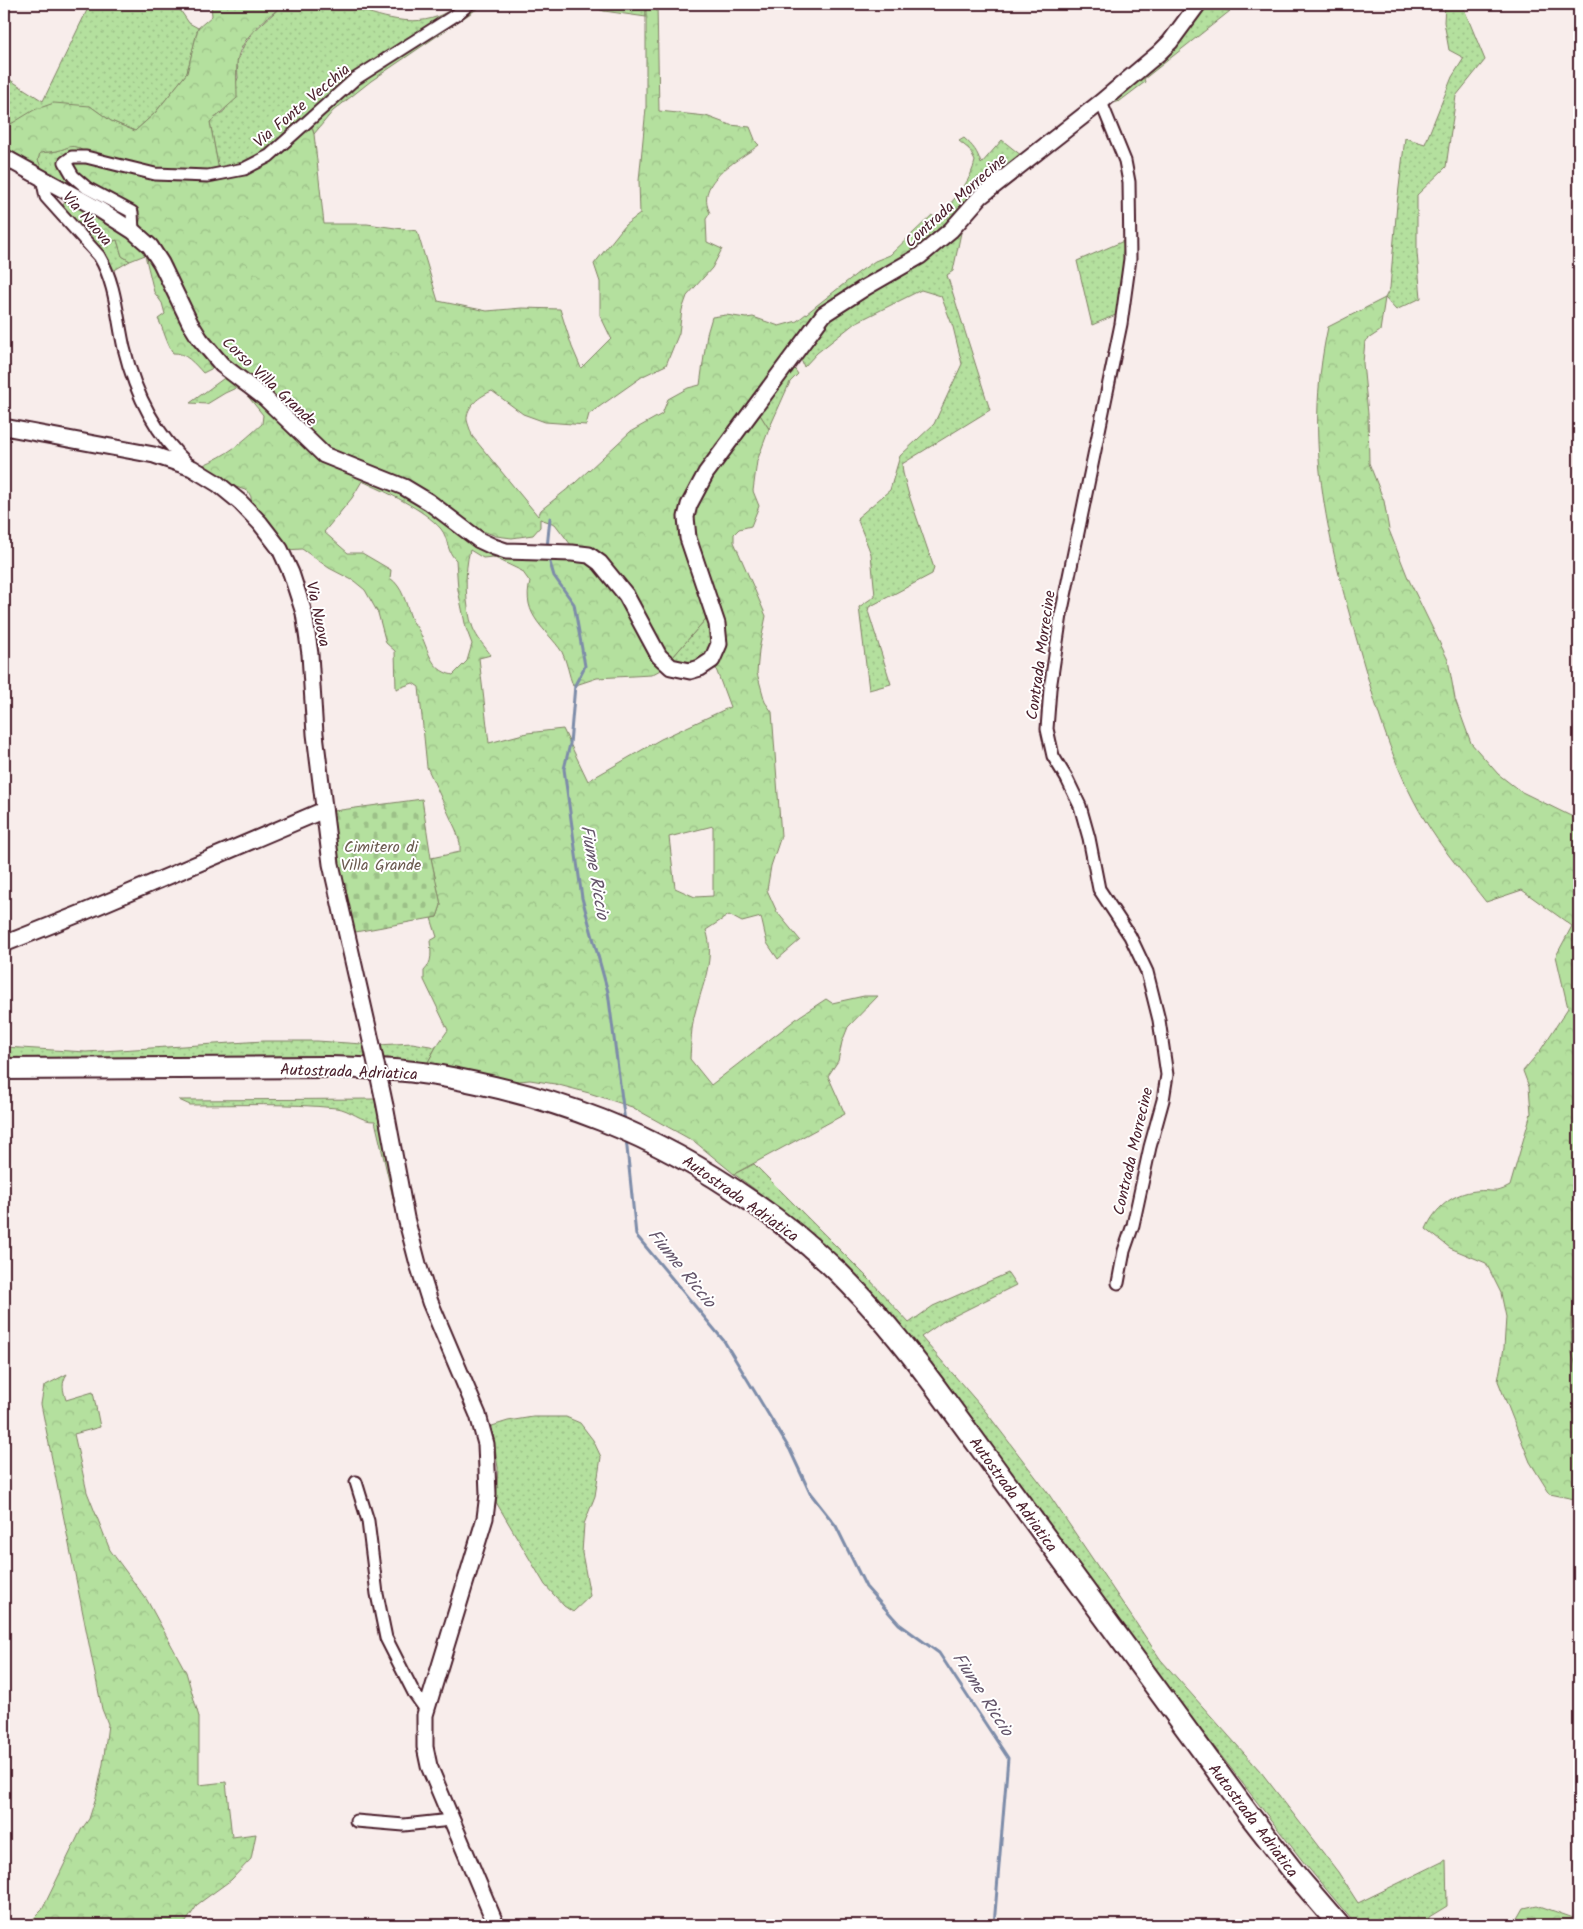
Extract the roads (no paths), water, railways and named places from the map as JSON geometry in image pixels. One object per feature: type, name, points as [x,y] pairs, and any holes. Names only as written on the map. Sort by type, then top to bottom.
[{"type":"highway","name":"Autostrada Adriatica","points":[[4,1069],[365,1068],[428,1074],[593,1130],[641,1151],[761,1216],[791,1247],[885,1333],[904,1356],[1240,1802],[1296,1875],[1339,1925]]},
{"type":"highway","name":"Autostrada Adriatica","points":[[4,1082],[331,1081],[470,1089]]},
{"type":"highway","name":"Autostrada Adriatica","points":[[904,1356],[1222,1801],[1321,1925]]},
{"type":"street","name":"Via Fonte Vecchia","points":[[133,231],[132,212],[87,188],[73,176],[65,162],[72,157],[86,156],[155,174],[208,176],[244,169],[269,156],[355,78],[442,24],[469,4]]},
{"type":"street","name":"Contrada Morrecine","points":[[506,551],[589,555],[600,563],[626,595],[659,656],[671,667],[690,671],[706,665],[712,660],[719,644],[718,624],[688,538],[686,517],[689,505],[706,473],[824,314],[920,256],[951,230],[981,196],[1101,102],[1170,42],[1198,4]]},
{"type":"street","name":"Contrada Morrecine","points":[[1101,102],[1124,161],[1129,182],[1130,259],[1121,324],[1061,615],[1050,689],[1047,729],[1053,756],[1080,806],[1096,865],[1099,889],[1130,936],[1147,972],[1159,1020],[1167,1075],[1164,1100],[1150,1147],[1134,1222],[1124,1251],[1118,1284]]},
{"type":"street","name":"Corso Villa Grande","points":[[4,157],[100,210],[133,231],[150,246],[161,263],[190,323],[205,345],[222,365],[265,398],[324,454],[404,487],[428,502],[479,540],[506,551]]},
{"type":"street","name":"Via Nuova","points":[[42,178],[46,197],[99,256],[105,266],[115,299],[125,349],[138,392],[159,432],[174,452],[192,468],[218,484],[247,509],[280,550],[291,573],[304,613],[310,654],[315,734],[330,864],[372,1045],[406,1218],[430,1302],[478,1415],[486,1444],[488,1494],[485,1518],[426,1710],[424,1732],[429,1766],[496,1925]]},
{"type":"street","name":"Via Nuova","points":[[4,427],[154,455],[192,468]]},
{"type":"street","points":[[4,944],[93,909],[324,810]]},
{"type":"street","points":[[356,1482],[368,1521],[376,1594],[386,1638],[414,1693],[426,1710]]},
{"type":"street","points":[[356,1821],[404,1825],[451,1820]]},
{"type":"waterway","name":"Fiume Riccio","points":[[547,548],[550,518]]},
{"type":"waterway","name":"Fiume Riccio","points":[[548,556],[554,576],[574,604],[585,666],[575,685],[570,744],[564,769],[582,898],[608,992],[625,1122]]},
{"type":"waterway","name":"Fiume Riccio","points":[[626,1138],[636,1235],[724,1341],[790,1450],[810,1493],[836,1526],[866,1587],[899,1624],[939,1653],[1008,1758],[994,1925]]},
{"type":"park label","name":"Cimitero di Villa Grande","points":[[381,855]]}]
